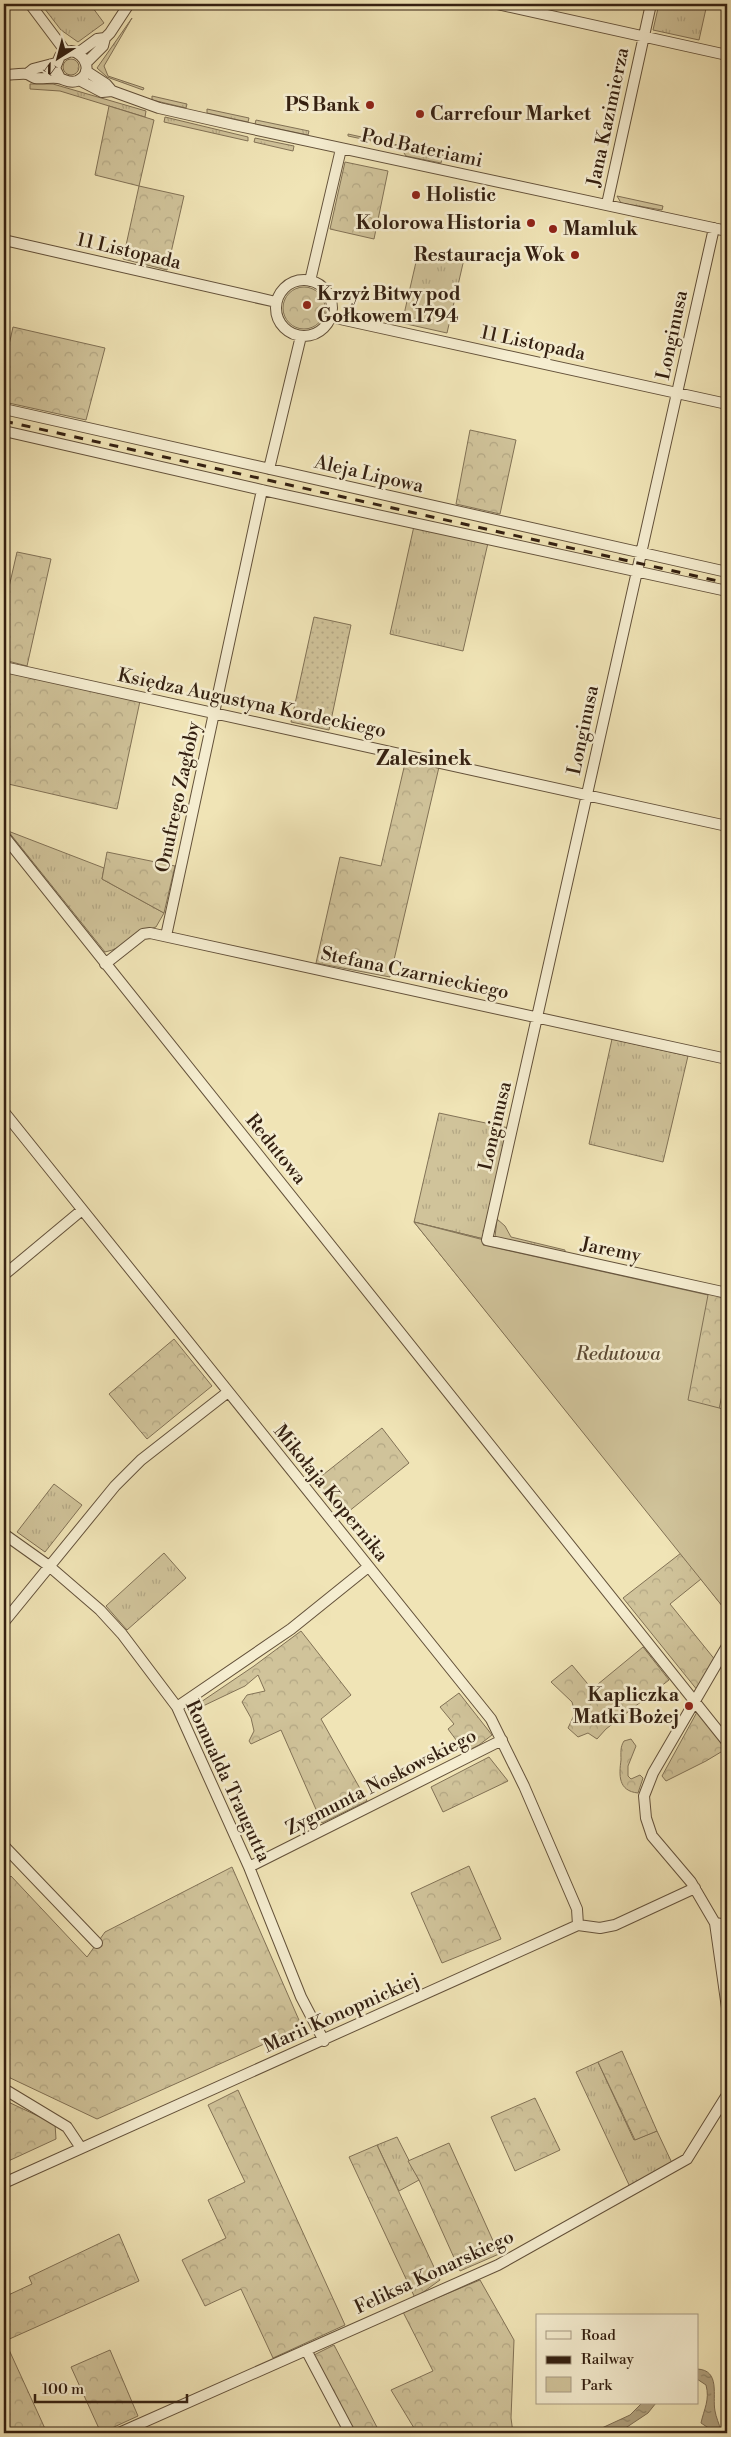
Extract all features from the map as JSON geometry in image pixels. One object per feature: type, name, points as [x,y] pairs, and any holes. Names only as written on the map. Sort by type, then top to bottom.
[{"type":"street","points":[[30,4],[66,52]]},
{"type":"street","points":[[79,80],[129,4]]},
{"type":"street","name":"Jana Kazimierza","points":[[497,4],[727,55]]},
{"type":"street","name":"Jana Kazimierza","points":[[607,204],[651,4]]},
{"type":"street","points":[[60,78],[56,72],[56,63],[60,56],[66,52],[78,53],[97,39],[105,38]]},
{"type":"street","name":"Pod Bateriami","points":[[78,53],[86,67],[108,86],[112,92]]},
{"type":"street","name":"Pod Bateriami","points":[[27,74],[33,69],[56,63]]},
{"type":"street","name":"Pod Bateriami","points":[[4,76],[27,74],[35,78],[60,78],[70,82],[79,80],[95,90],[106,93],[112,92],[159,108],[341,149],[727,231]]},
{"type":"street","points":[[310,281],[341,149]]},
{"type":"street","name":"Longinusa","points":[[487,1240],[714,228]]},
{"type":"street","name":"11 Listopada","points":[[4,240],[276,302]]},
{"type":"street","points":[[298,281],[310,281],[319,285],[330,298],[330,316],[324,327],[313,334],[301,336],[288,331],[281,325],[276,302],[280,293],[288,285],[298,281]]},
{"type":"street","name":"11 Listopada","points":[[330,316],[727,404]]},
{"type":"street","points":[[269,469],[301,336]]},
{"type":"street","name":"Aleja Lipowa","points":[[4,409],[727,572]]},
{"type":"street","name":"Aleja Lipowa","points":[[4,430],[262,490],[548,553],[638,570],[727,591]]},
{"type":"street","name":"Onufrego Zagłoby","points":[[166,936],[262,490]]},
{"type":"street","name":"Księdza Augustyna Kordeckiego","points":[[4,667],[727,826]]},
{"type":"street","name":"Redutowa","points":[[4,836],[727,1742]]},
{"type":"street","name":"Stefana Czarnieckiego","points":[[105,964],[143,934],[150,932],[727,1059]]},
{"type":"street","name":"Mikołaja Kopernika","points":[[4,1112],[490,1719],[502,1740],[577,1909],[578,1925]]},
{"type":"street","points":[[4,1275],[82,1210]]},
{"type":"street","name":"Jaremy","points":[[487,1240],[727,1293]]},
{"type":"street","points":[[4,1622],[115,1486],[141,1460],[228,1392]]},
{"type":"street","name":"Romualda Traugutta","points":[[4,1534],[49,1566],[100,1610],[122,1634],[177,1707],[249,1868],[302,1997],[324,2041]]},
{"type":"street","points":[[177,1707],[291,1629],[368,1567]]},
{"type":"street","points":[[727,1646],[653,1773],[644,1796],[646,1818],[652,1836],[695,1888],[715,1923],[727,2008]]},
{"type":"street","name":"Zygmunta Noskowskiego","points":[[249,1868],[502,1740]]},
{"type":"street","points":[[4,1846],[97,1943]]},
{"type":"street","points":[[578,1925],[600,1928],[615,1925],[695,1888]]},
{"type":"street","points":[[715,1923],[727,1925]]},
{"type":"street","name":"Marii Konopnickiej","points":[[4,2183],[324,2041],[578,1925]]},
{"type":"street","points":[[4,2089],[67,2127],[81,2148]]},
{"type":"street","name":"Feliksa Konarskiego","points":[[119,2433],[495,2266],[687,2159],[727,2095]]},
{"type":"street","points":[[306,2350],[350,2433]]},
{"type":"green space","points":[[41,4],[90,4],[104,23],[78,42],[61,30]]},
{"type":"green space","points":[[659,4],[707,4],[699,40],[653,30]]},
{"type":"green space","points":[[132,18],[104,66],[108,76],[144,88],[143,90],[107,77],[97,68]]},
{"type":"green space","points":[[71,59],[79,67],[71,75],[63,67]]},
{"type":"green space","points":[[30,84],[53,84],[146,111],[145,117],[60,91],[30,89]]},
{"type":"green space","points":[[152,96],[187,104],[186,108],[152,100]]},
{"type":"green space","points":[[109,106],[154,120],[139,186],[95,175]]},
{"type":"green space","points":[[207,109],[249,118],[248,122],[207,113]]},
{"type":"green space","points":[[165,117],[248,137],[248,141],[164,122]]},
{"type":"green space","points":[[256,120],[309,131],[308,135],[255,124]]},
{"type":"green space","points":[[348,134],[443,155],[443,156],[348,136]]},
{"type":"green space","points":[[255,138],[294,146],[293,151],[254,142]]},
{"type":"green space","points":[[402,150],[442,159],[441,163],[406,156]]},
{"type":"green space","points":[[345,162],[388,171],[374,239],[330,229]]},
{"type":"green space","points":[[139,186],[184,196],[167,270],[123,259]]},
{"type":"green space","points":[[617,196],[663,206],[662,210],[621,203]]},
{"type":"green space","points":[[419,249],[464,259],[447,333],[402,323]]},
{"type":"green space","points":[[304,287],[319,293],[325,308],[319,323],[304,329],[289,323],[283,308],[289,293]]},
{"type":"green space","points":[[13,327],[105,348],[86,420],[4,402],[4,368]]},
{"type":"green space","points":[[470,430],[516,440],[500,514],[456,504]]},
{"type":"green space","points":[[414,526],[488,543],[463,651],[390,634]]},
{"type":"green space","points":[[17,552],[51,559],[27,666],[4,660],[4,609]]},
{"type":"green space","points":[[314,617],[351,625],[329,730],[291,722]]},
{"type":"green space","points":[[4,672],[140,701],[117,809],[4,783]]},
{"type":"green space","points":[[406,759],[439,767],[390,977],[316,963],[340,857],[381,866]]},
{"type":"green space","points":[[8,831],[104,868],[102,879],[164,913],[156,927],[141,932],[118,947],[105,952]]},
{"type":"green space","points":[[107,852],[175,866],[164,913],[102,879]]},
{"type":"green space","points":[[612,1039],[688,1056],[663,1162],[589,1144]]},
{"type":"green space","points":[[439,1113],[509,1128],[484,1239],[414,1222]]},
{"type":"green space","points":[[497,1219],[505,1226],[511,1237],[565,1250],[565,1254],[495,1237]]},
{"type":"green space","name":"Redutowa","points":[[414,1222],[484,1239],[483,1244],[708,1295],[709,1292],[727,1296],[727,1372],[719,1409],[727,1411],[727,1612],[701,1579],[670,1604],[716,1661],[698,1691],[623,1598],[681,1553]]},
{"type":"green space","name":"Redutowa","points":[[414,1222],[484,1240],[483,1245],[708,1295],[688,1400],[727,1410],[727,1612]]},
{"type":"green space","points":[[174,1339],[212,1386],[147,1439],[109,1394]]},
{"type":"green space","points":[[382,1428],[409,1463],[343,1516],[314,1482]]},
{"type":"green space","points":[[54,1484],[82,1505],[45,1552],[17,1532]]},
{"type":"green space","points":[[164,1553],[186,1578],[127,1630],[106,1606]]},
{"type":"green space","points":[[301,1631],[351,1695],[321,1719],[367,1801],[322,1823],[281,1730],[251,1744],[249,1741],[254,1731],[251,1718],[242,1702],[247,1695],[265,1691],[258,1675],[245,1686],[203,1706],[200,1707],[198,1704]]},
{"type":"green space","points":[[643,1647],[669,1680],[606,1729],[597,1739],[588,1733],[578,1737],[568,1728],[575,1713],[572,1702],[551,1682],[572,1665],[592,1689]]},
{"type":"green space","points":[[459,1693],[492,1735],[479,1745],[465,1752],[448,1729],[454,1724],[440,1707]]},
{"type":"green space","points":[[697,1712],[726,1749],[666,1781],[662,1776]]},
{"type":"green space","points":[[631,1739],[636,1746],[628,1766],[628,1776],[631,1779],[640,1775],[643,1778],[638,1793],[631,1792],[623,1786],[620,1777],[622,1746],[624,1741]]},
{"type":"green space","points":[[489,1757],[508,1781],[443,1812],[431,1787]]},
{"type":"green space","points":[[469,1866],[501,1939],[442,1963],[411,1893]]},
{"type":"green space","points":[[232,1867],[302,2027],[97,2119],[4,2075],[4,1883],[11,1876],[87,1957],[105,1932]]},
{"type":"green space","points":[[622,2051],[657,2131],[635,2140],[598,2062]]},
{"type":"green space","points":[[598,2062],[634,2140],[657,2131],[672,2163],[630,2187],[576,2072]]},
{"type":"green space","points":[[238,2090],[345,2325],[273,2358],[241,2289],[205,2306],[182,2260],[226,2238],[208,2200],[245,2182],[208,2105]]},
{"type":"green space","points":[[535,2098],[560,2150],[515,2171],[491,2117]]},
{"type":"green space","points":[[4,2100],[55,2124],[56,2139],[4,2163]]},
{"type":"green space","points":[[397,2137],[419,2180],[399,2191],[377,2145]]},
{"type":"green space","points":[[449,2143],[499,2254],[460,2271],[419,2180],[408,2161]]},
{"type":"green space","points":[[377,2145],[440,2280],[415,2298],[349,2157]]},
{"type":"green space","points":[[119,2234],[139,2281],[5,2341],[47,2433],[4,2433],[4,2297],[32,2284],[29,2277]]},
{"type":"green space","points":[[480,2280],[514,2340],[511,2418],[513,2433],[417,2433],[391,2390],[433,2371],[403,2312]]},
{"type":"green space","points":[[334,2345],[380,2433],[355,2433],[314,2355]]},
{"type":"green space","points":[[110,2350],[138,2416],[101,2433],[71,2367]]},
{"type":"water","points":[[698,2369],[705,2370],[710,2374],[714,2385],[714,2405],[721,2430],[716,2433],[701,2423],[707,2400],[706,2385],[698,2380]]},
{"type":"water","points":[[641,2404],[655,2404],[648,2413],[618,2433],[591,2433],[630,2415]]},
{"type":"railway","points":[[4,421],[727,583]]},
{"type":"place","name":"PS Bank","points":[[370,105]]},
{"type":"place","name":"Carrefour Market","points":[[420,114]]},
{"type":"place","name":"Holistic","points":[[416,195]]},
{"type":"place","name":"Kolorowa Historia","points":[[531,223]]},
{"type":"place","name":"Mamluk","points":[[553,229]]},
{"type":"place","name":"Restauracja Wok","points":[[575,255]]},
{"type":"place","name":"Krzyż Bitwy pod Gołkowem 1794","points":[[307,305]]},
{"type":"place","name":"Kapliczka Matki Bożej","points":[[689,1706]]},
{"type":"district","name":"Zalesinek","points":[[424,759]]}]
